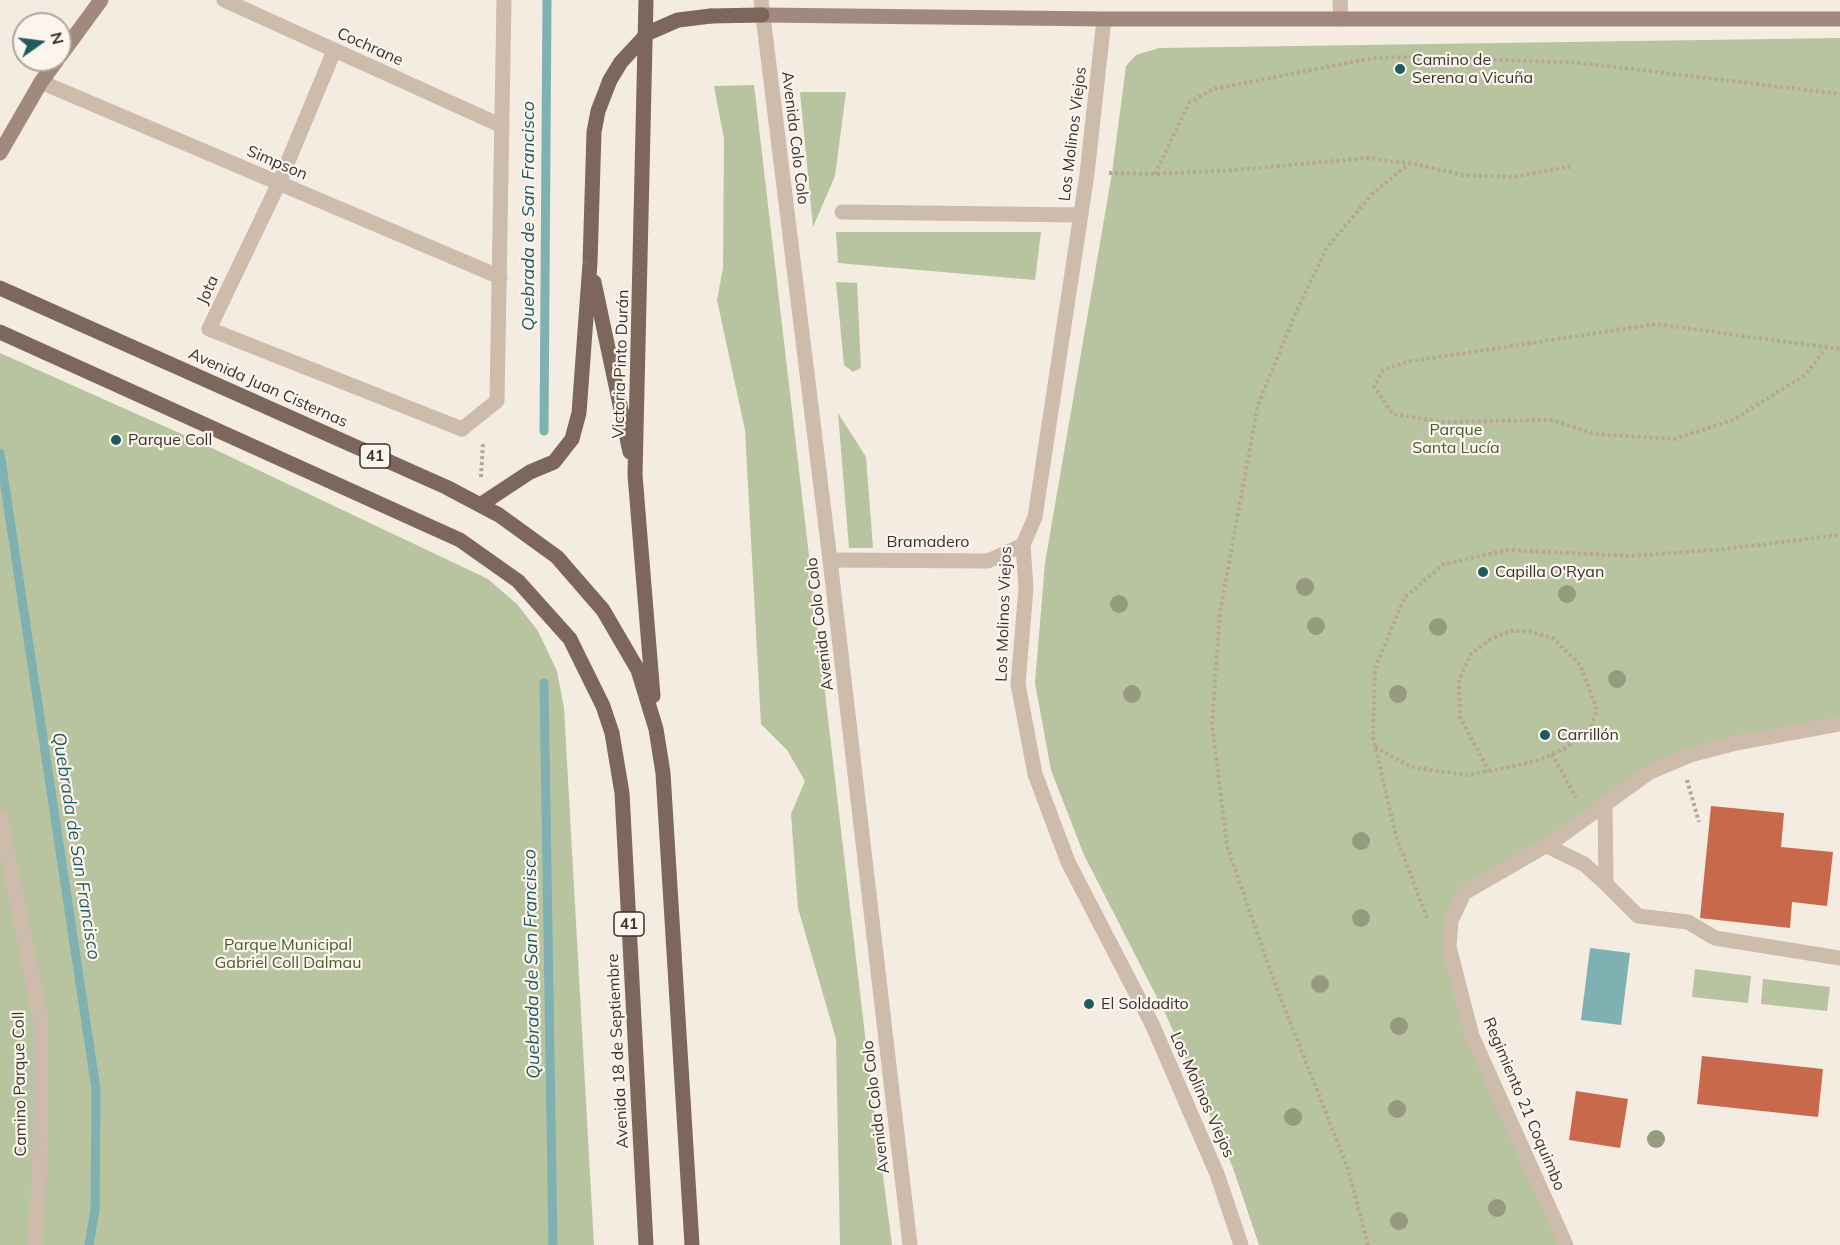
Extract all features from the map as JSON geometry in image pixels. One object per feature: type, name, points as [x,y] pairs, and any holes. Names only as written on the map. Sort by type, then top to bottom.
[{"type":"main road","points":[[72,40],[101,0]]},
{"type":"main road","name":"Victoria Pinto Durán","points":[[646,0],[636,475],[656,729]]},
{"type":"main road","points":[[480,505],[530,472],[554,462],[572,439],[579,413],[590,263],[594,132],[598,111],[610,80],[621,62],[648,33],[678,20],[761,8],[1104,19],[1840,19]]},
{"type":"main road","points":[[0,153],[48,72]]},
{"type":"main road","points":[[590,263],[636,475]]},
{"type":"main road","name":"Avenida Juan Cisternas","points":[[0,288],[447,487],[538,542],[557,557],[588,591],[628,649],[648,699],[656,729]]},
{"type":"main road","name":"Avenida 18 de Septiembre","points":[[0,332],[436,528],[490,559],[518,581],[554,618],[570,639],[594,683],[612,734],[622,793],[646,1245]]},
{"type":"main road","name":"41","points":[[656,729],[664,785],[692,1245]]},
{"type":"street","name":"Cochrane","points":[[224,0],[502,126]]},
{"type":"street","points":[[500,277],[504,0]]},
{"type":"street","points":[[1340,0],[1341,19]]},
{"type":"street","name":"Avenida Colo Colo","points":[[761,8],[830,560],[910,1245]]},
{"type":"street","name":"Los Molinos Viejos","points":[[1104,19],[1087,174],[1035,517],[1023,545],[1026,588],[1018,684],[1035,774],[1068,862],[1161,1046],[1217,1174],[1241,1245]]},
{"type":"street","name":"Jota","points":[[334,51],[279,183],[209,329],[462,429],[497,401],[500,277]]},
{"type":"street","name":"Simpson","points":[[41,82],[500,277]]},
{"type":"street","points":[[842,212],[1081,215]]},
{"type":"street","name":"Bramadero","points":[[830,560],[988,561],[1023,545]]},
{"type":"street","name":"Regimiento 21 Coquimbo","points":[[1566,1245],[1472,1036],[1449,947],[1450,921],[1464,893],[1545,845],[1650,772],[1681,759],[1736,743],[1840,724]]},
{"type":"street","points":[[1605,803],[1606,884]]},
{"type":"street","name":"Camino Parque Coll","points":[[0,817],[40,1021],[40,1158],[35,1245]]},
{"type":"street","points":[[1545,845],[1584,864],[1638,916],[1688,922],[1715,938],[1840,958]]},
{"type":"path","points":[[1155,174],[1189,103],[1213,89],[1373,58],[1416,57],[1582,63],[1840,94]]},
{"type":"path","points":[[1087,174],[1155,174],[1367,158],[1410,163],[1462,175],[1513,177],[1573,166]]},
{"type":"path","points":[[1368,1245],[1348,1169],[1274,981],[1227,846],[1212,725],[1220,612],[1258,405],[1326,249],[1372,194],[1410,163]]},
{"type":"path","points":[[1827,347],[1805,375],[1733,420],[1674,439],[1596,434],[1551,420],[1442,422],[1392,414],[1374,386],[1383,370],[1406,362],[1656,324],[1827,347],[1840,349]]},
{"type":"path","points":[[480,505],[483,439]]},
{"type":"path","points":[[1430,925],[1396,836],[1375,747],[1375,669],[1404,598],[1444,564],[1508,549],[1632,555],[1726,549],[1840,534]]},
{"type":"path","points":[[1375,747],[1411,767],[1467,775],[1489,771],[1539,760],[1565,748],[1589,730],[1597,710],[1580,665],[1552,638],[1529,631],[1511,632],[1491,639],[1471,654],[1459,680],[1460,717],[1489,771]]},
{"type":"path","points":[[1552,754],[1586,817]]},
{"type":"path","points":[[1681,759],[1699,822]]},
{"type":"green space","name":"Parque Santa Lucía","points":[[1840,38],[1840,724],[1690,755],[1465,893],[1451,921],[1472,1036],[1566,1245],[1259,1245],[1233,1168],[1167,1017],[1084,855],[1051,770],[1035,683],[1045,563],[1112,173],[1126,66],[1136,55],[1159,48]]},
{"type":"green space","points":[[754,85],[866,1044],[892,1245],[840,1245],[836,1039],[798,908],[791,814],[805,781],[787,750],[761,724],[745,430],[717,300],[723,268],[724,139],[714,86]]},
{"type":"green space","points":[[800,92],[846,92],[835,176],[813,227]]},
{"type":"green space","points":[[836,232],[1041,232],[1035,280],[838,263]]},
{"type":"green space","points":[[836,282],[857,283],[861,368],[853,372],[844,365]]},
{"type":"green space","name":"Parque Municipal Gabriel Coll Dalmau","points":[[0,353],[195,440],[488,579],[517,604],[538,631],[557,671],[564,708],[594,1245],[0,1245]]},
{"type":"green space","points":[[838,413],[866,457],[873,548],[849,548]]},
{"type":"green space","points":[[1695,969],[1751,976],[1748,1003],[1692,997]]},
{"type":"green space","points":[[1763,979],[1830,987],[1827,1011],[1761,1004]]},
{"type":"water","points":[[1590,948],[1630,953],[1621,1025],[1581,1020]]},
{"type":"building","points":[[1711,806],[1784,813],[1781,847],[1833,852],[1827,906],[1792,902],[1790,928],[1700,918]]},
{"type":"building","points":[[1702,1056],[1823,1069],[1818,1117],[1697,1104]]},
{"type":"building","points":[[1576,1091],[1628,1099],[1620,1148],[1569,1140]]},
{"type":"waterway","name":"Quebrada de San Francisco","points":[[544,431],[547,0]]},
{"type":"waterway","name":"Quebrada de San Francisco","points":[[0,453],[96,1089],[95,1210],[89,1245]]},
{"type":"waterway","name":"Quebrada de San Francisco","points":[[544,683],[553,1245]]},
{"type":"place","name":"Camino de Serena a Vicuña","points":[[1400,69]]},
{"type":"place","name":"Parque Coll","points":[[116,440]]},
{"type":"place","name":"Capilla O'Ryan","points":[[1483,572]]},
{"type":"place","name":"Carrillón","points":[[1545,735]]},
{"type":"place","name":"El Soldadito","points":[[1089,1004]]}]
